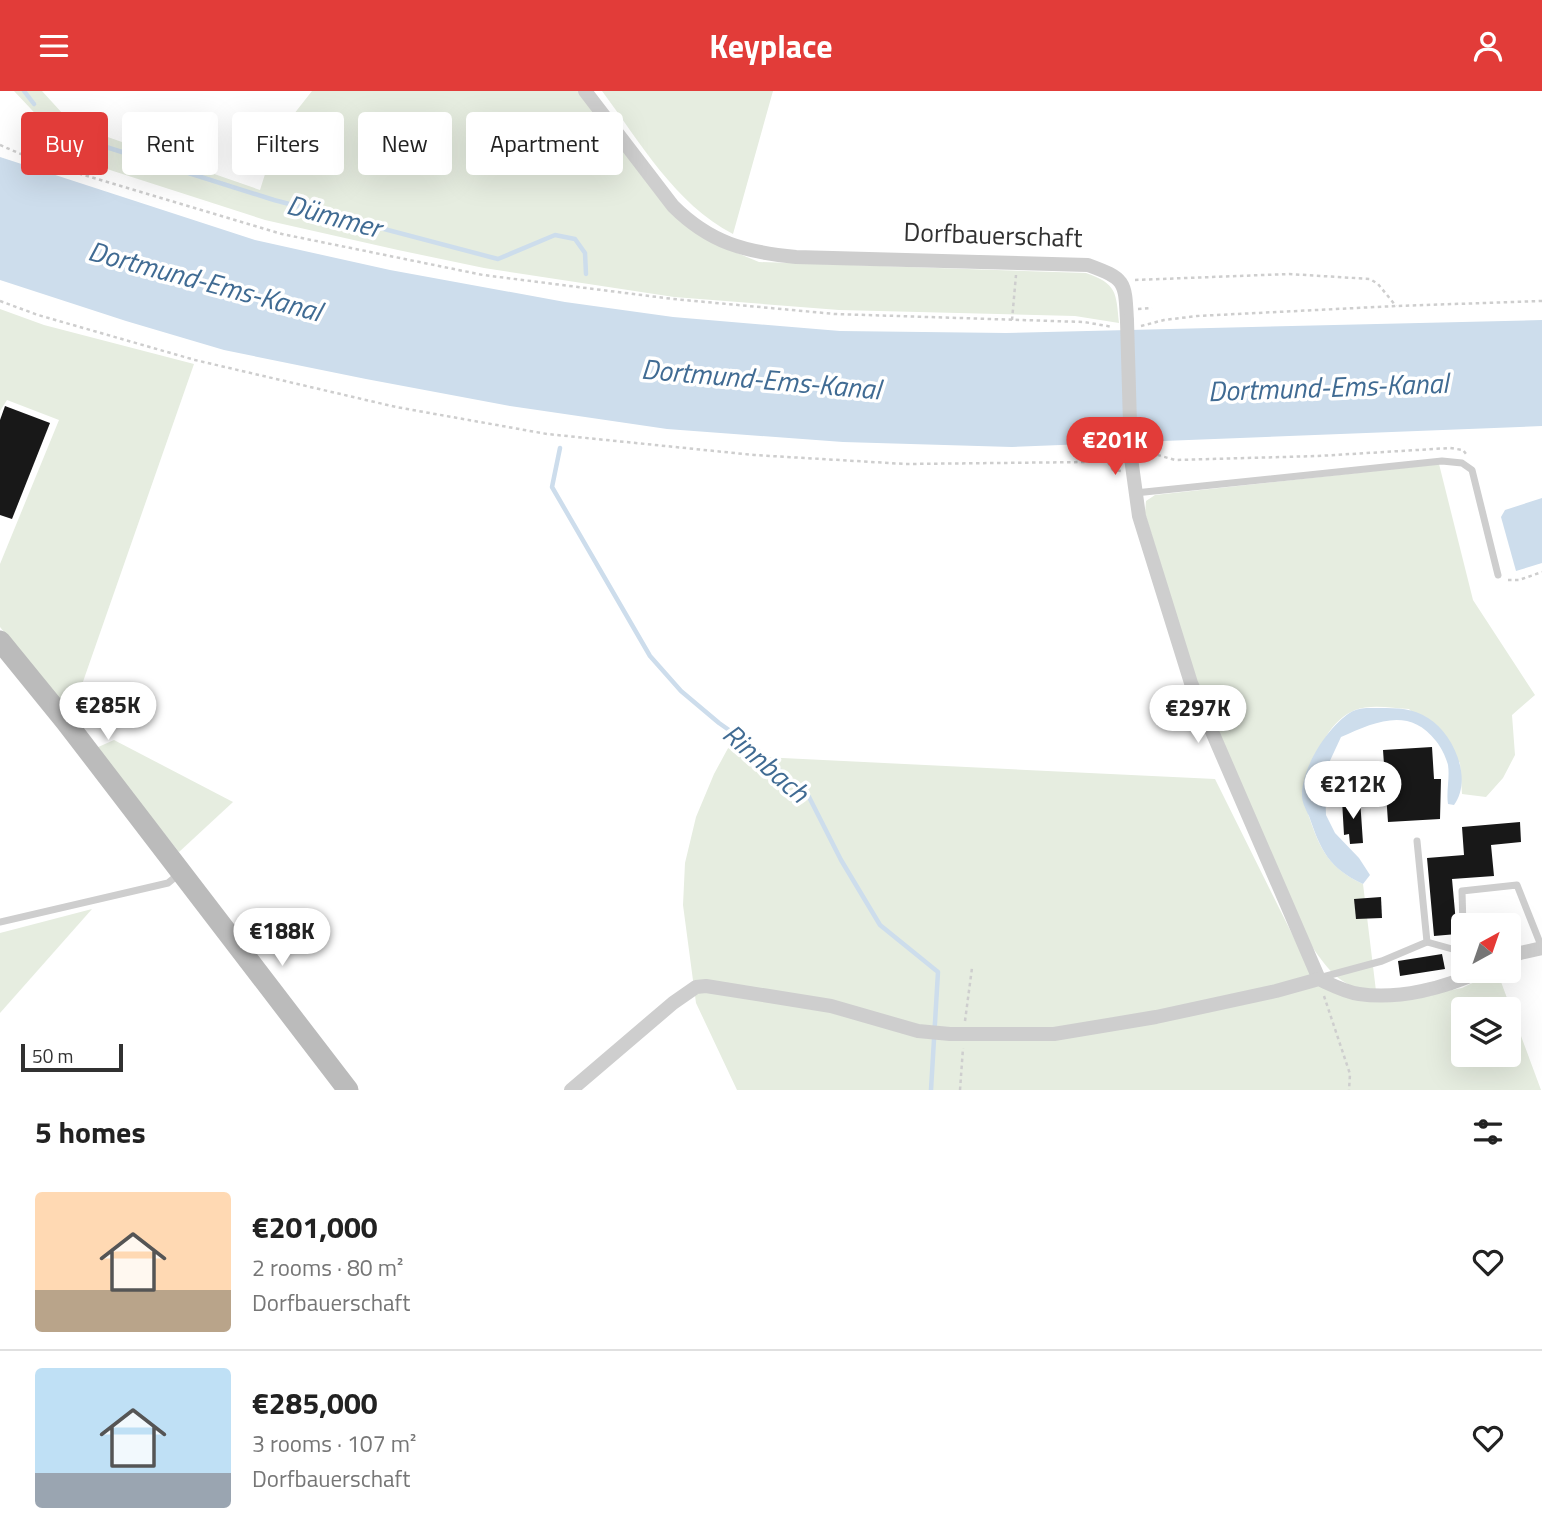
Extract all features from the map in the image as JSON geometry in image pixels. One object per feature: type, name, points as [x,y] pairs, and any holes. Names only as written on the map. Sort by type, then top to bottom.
[{"type":"street","name":"Dorfbauerschaft","points":[[584,91],[663,194],[686,218],[715,238],[738,248],[761,254],[796,257],[1088,265],[1122,281]]},
{"type":"street","points":[[1122,281],[1129,325],[1131,452],[1139,516],[1191,683],[1319,979],[1336,988],[1357,994],[1376,995],[1405,993],[1451,983]]},
{"type":"street","points":[[0,641],[182,872],[348,1090]]},
{"type":"street","points":[[1521,953],[1542,948]]},
{"type":"street","points":[[571,1090],[673,1003],[696,987],[716,987],[831,1006],[919,1031],[950,1034],[1054,1034],[1156,1017],[1319,979]]},
{"type":"lane","points":[[1135,493],[1442,461],[1462,463],[1472,470],[1498,575]]},
{"type":"lane","points":[[1417,841],[1427,942]]},
{"type":"lane","points":[[0,922],[168,883],[182,872]]},
{"type":"lane","points":[[1463,913],[1462,891],[1517,885],[1542,948]]},
{"type":"lane","points":[[1319,979],[1382,961],[1427,942],[1451,949]]},
{"type":"path","points":[[0,145],[37,161],[282,234],[483,275],[673,299],[835,314],[1129,325],[1197,316],[1542,301]]},
{"type":"path","points":[[1012,320],[1017,262]]},
{"type":"path","points":[[1122,281],[1289,274],[1370,279],[1378,284],[1396,306]]},
{"type":"path","points":[[0,301],[38,315],[195,360],[396,407],[547,434],[754,455],[906,464],[1087,463],[1104,456],[1131,452],[1175,460],[1318,456],[1450,448],[1463,450],[1472,470]]},
{"type":"path","points":[[1104,456],[1113,470]]},
{"type":"path","points":[[1498,575],[1508,580],[1518,580],[1542,572]]},
{"type":"path","points":[[1319,979],[1350,1074],[1349,1090]]},
{"type":"shaded area","points":[[14,91],[42,91],[61,112],[34,112]]},
{"type":"shaded area","points":[[312,91],[582,91],[600,112],[466,112],[466,175],[623,175],[623,139],[713,243],[759,262],[1086,273],[1104,281],[1113,291],[1119,323],[1075,316],[839,310],[674,297],[484,268],[265,220],[126,175],[217,175],[260,190],[265,175],[344,175],[344,112],[296,112]]},
{"type":"shaded area","points":[[602,91],[773,91],[733,234],[693,206],[676,189],[623,120],[623,112],[617,112]]},
{"type":"shaded area","points":[[108,137],[122,142],[122,174],[108,169]]},
{"type":"shaded area","points":[[0,309],[44,325],[194,364],[71,716],[0,627],[0,564],[59,420],[7,400],[0,411]]},
{"type":"shaded area","points":[[1439,464],[1473,600],[1535,695],[1512,715],[1515,755],[1503,778],[1486,797],[1462,794],[1460,763],[1409,709],[1374,707],[1355,710],[1334,725],[1320,747],[1302,796],[1322,848],[1337,868],[1363,884],[1376,991],[1364,990],[1338,977],[1311,945],[1196,680],[1145,513],[1146,501],[1155,495]]},
{"type":"shaded area","points":[[733,739],[760,757],[1215,779],[1300,950],[1335,988],[1406,999],[1462,988],[1472,983],[1501,983],[1507,997],[1451,997],[1451,1067],[1521,1067],[1521,1036],[1541,1090],[737,1090],[696,1003],[683,905],[685,863],[696,817],[714,774]]},
{"type":"shaded area","points":[[114,740],[233,802],[179,852],[96,748]]},
{"type":"shaded area","points":[[92,909],[0,1013],[0,933]]},
{"type":"water","name":"Dortmund-Ems-Kanal","points":[[0,157],[21,164],[21,175],[55,175],[255,240],[390,270],[565,302],[673,317],[840,331],[1006,333],[1542,320],[1542,426],[1012,447],[843,442],[667,429],[510,406],[224,350],[0,280]]},
{"type":"water","points":[[1542,498],[1542,563],[1516,571],[1501,517],[1505,510]]},
{"type":"water","points":[[1366,708],[1411,710],[1428,718],[1446,735],[1458,758],[1462,783],[1454,805],[1448,804],[1448,765],[1445,755],[1426,730],[1415,724],[1403,720],[1379,722],[1341,737],[1328,765],[1326,815],[1335,833],[1359,858],[1370,875],[1363,884],[1342,872],[1322,849],[1303,803],[1303,785],[1318,748],[1344,717],[1353,711]]},
{"type":"building","points":[[5,406],[50,423],[12,519],[0,515],[0,420]]},
{"type":"building","points":[[1432,747],[1434,779],[1441,779],[1440,819],[1388,822],[1383,750]]},
{"type":"building","points":[[1360,799],[1363,843],[1350,844],[1349,834],[1344,835],[1342,800]]},
{"type":"building","points":[[1520,822],[1521,842],[1491,845],[1494,876],[1452,879],[1455,913],[1451,913],[1451,935],[1434,936],[1427,858],[1464,855],[1462,827]]},
{"type":"building","points":[[1381,897],[1382,918],[1356,919],[1354,899]]},
{"type":"building","points":[[1442,954],[1445,969],[1400,976],[1398,961]]},
{"type":"waterway","name":"Dümmer","points":[[24,91],[34,104]]},
{"type":"waterway","name":"Dümmer","points":[[108,148],[274,200],[498,259],[555,235],[575,239],[585,253],[586,274]]},
{"type":"waterway","name":"Rinnbach","points":[[560,448],[552,487],[650,656],[681,691],[756,749],[809,797],[841,860],[880,925],[938,972],[931,1090]]}]
